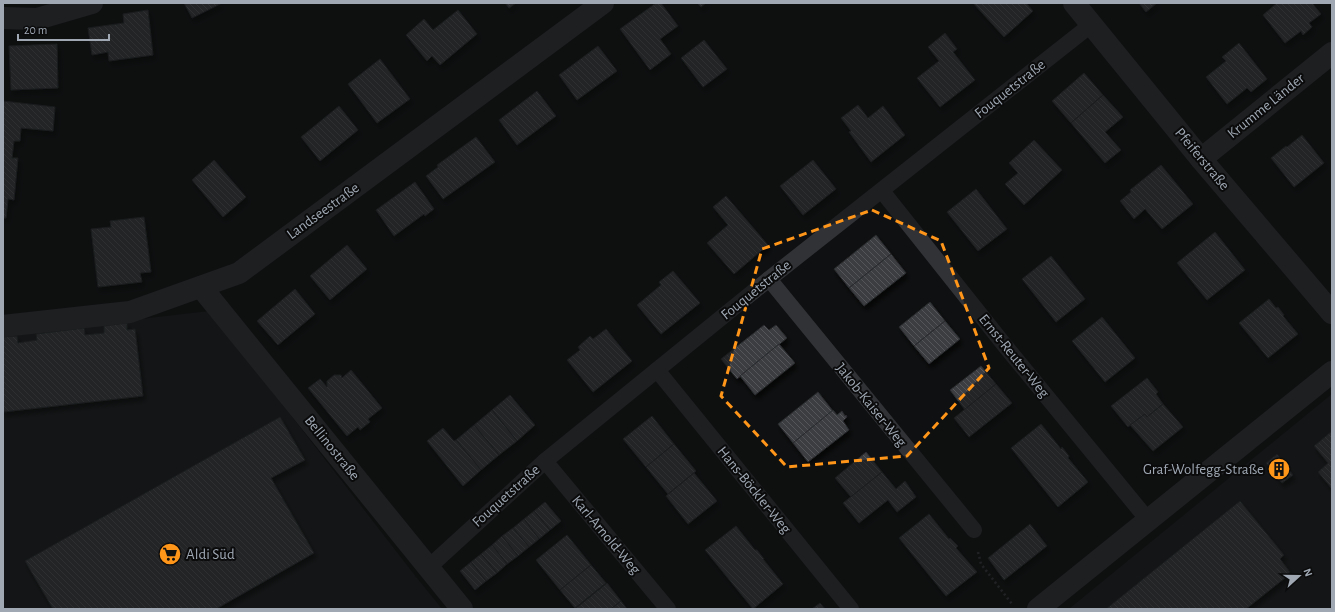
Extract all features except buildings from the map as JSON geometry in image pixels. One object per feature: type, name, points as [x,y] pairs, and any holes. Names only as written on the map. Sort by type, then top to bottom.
[{"type":"street","points":[[3,18],[37,19],[92,3]]},
{"type":"street","name":"Landseestraße","points":[[3,326],[130,312],[239,273],[603,3]]},
{"type":"street","name":"Pfeiferstraße","points":[[1074,3],[1201,159],[1332,313]]},
{"type":"street","name":"Krumme Länder","points":[[1201,159],[1332,53]]},
{"type":"street","name":"Bellinostraße","points":[[201,287],[462,609]]},
{"type":"street","points":[[1038,609],[1332,372]]},
{"type":"lane","name":"Fouquetstraße","points":[[429,567],[545,461],[769,279],[1092,24]]},
{"type":"lane","name":"Ernst-Reuter-Weg","points":[[882,191],[1006,347],[1148,520]]},
{"type":"lane","name":"Jakob-Kaiser-Weg","points":[[769,279],[974,530]]},
{"type":"lane","name":"Hans-Böckler-Weg","points":[[657,370],[851,609]]},
{"type":"lane","name":"Karl-Arnold-Weg","points":[[545,461],[668,609]]},
{"type":"path","points":[[974,530],[981,564],[1016,609]]},
{"type":"highlighted area","points":[[872,210],[941,241],[989,368],[907,456],[787,467],[721,396],[762,249]]},
{"type":"shaded area","points":[[210,311],[442,609],[3,609],[3,335]]},
{"type":"shaded area","points":[[1332,394],[1332,609],[1069,609]]},
{"type":"place","name":"Graf-Wolfegg-Straße","points":[[1279,469]]},
{"type":"place","name":"Aldi Süd","points":[[170,554]]}]
